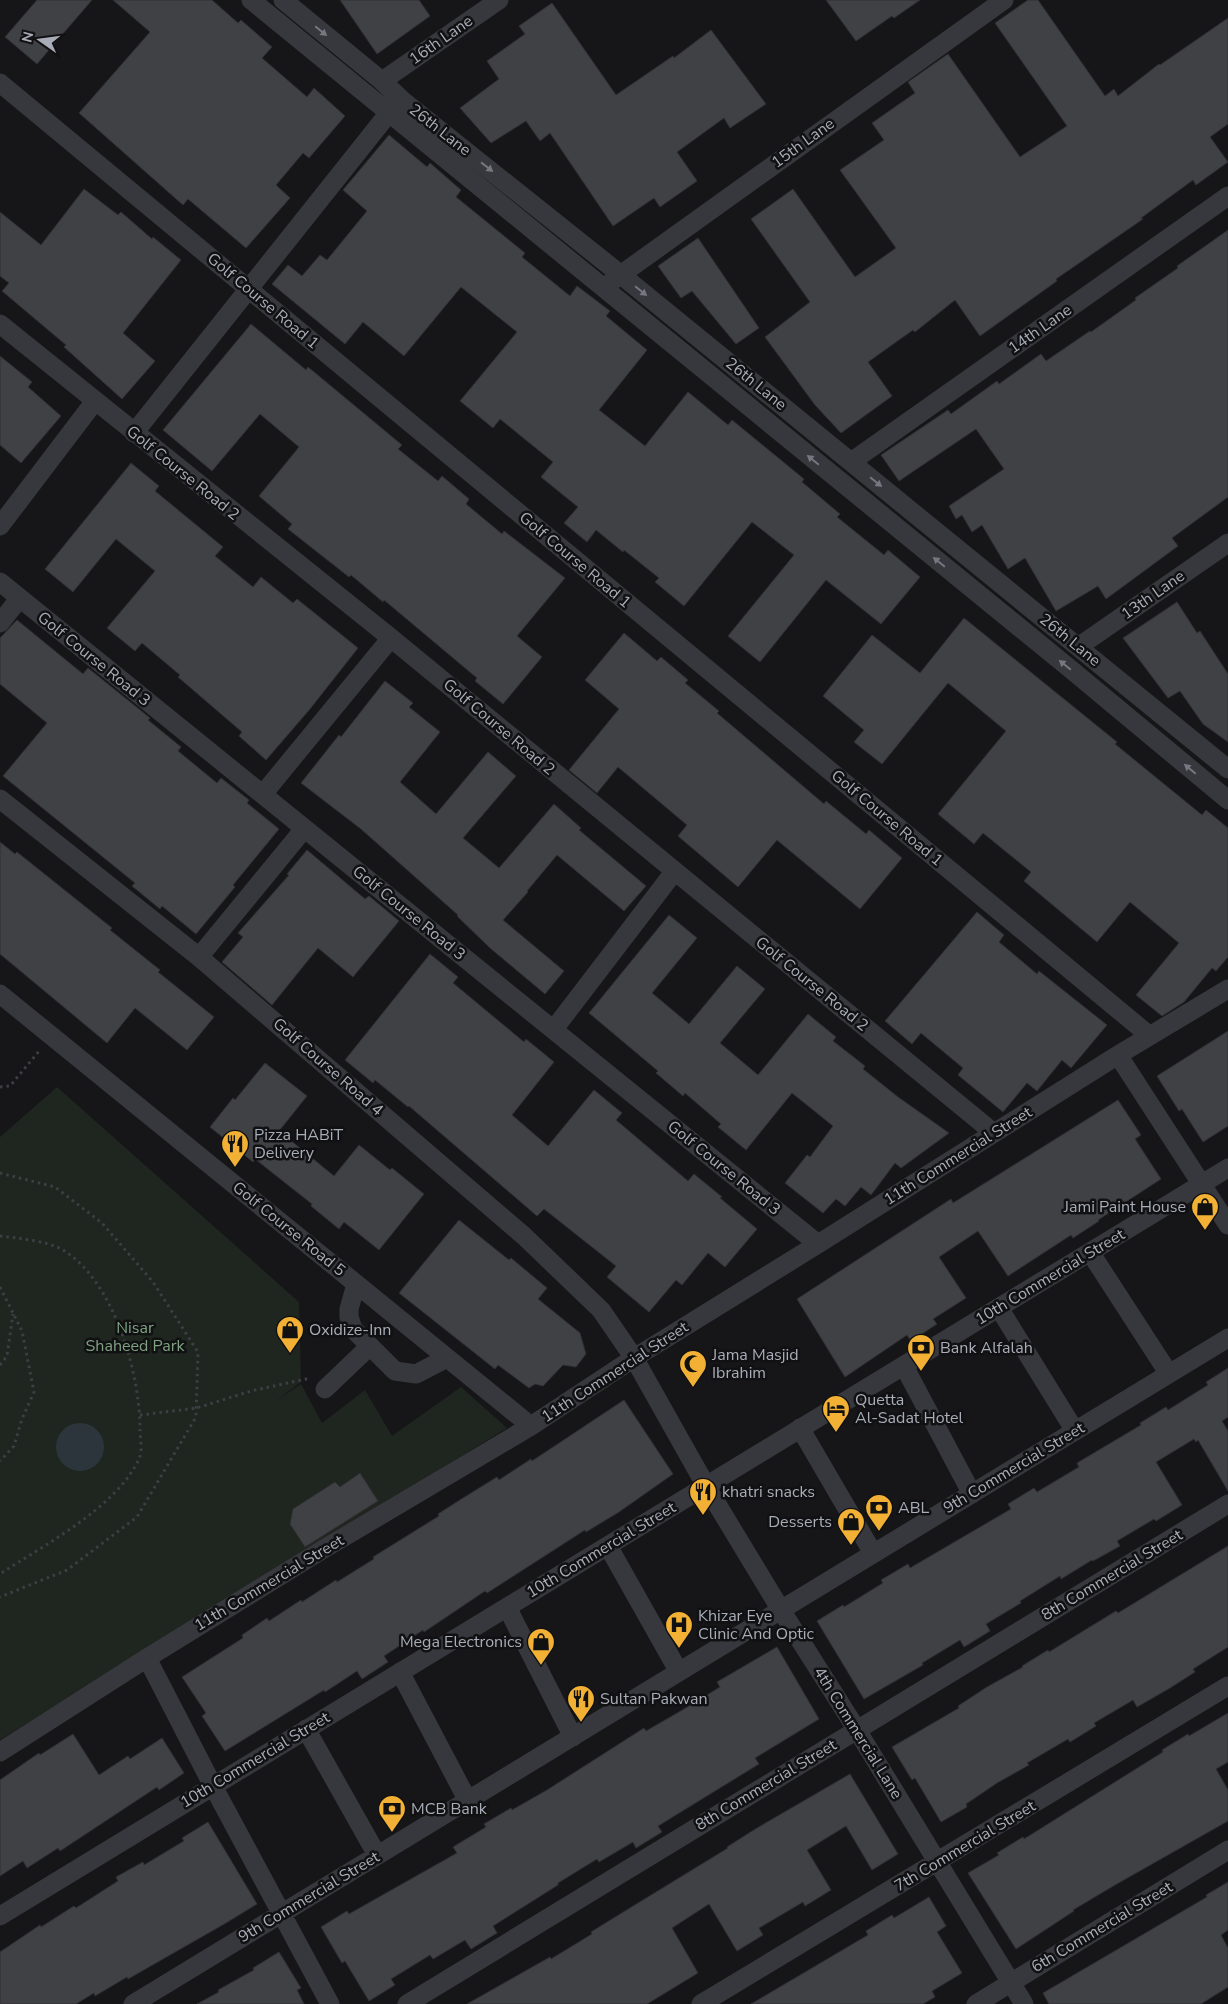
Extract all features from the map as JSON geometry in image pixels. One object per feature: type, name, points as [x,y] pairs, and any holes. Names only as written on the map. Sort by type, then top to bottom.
[{"type":"street","points":[[251,0],[388,114],[1060,660],[1228,800]]},
{"type":"street","name":"26th Lane","points":[[283,0],[382,81],[403,101],[620,274],[1228,769]]},
{"type":"street","name":"16th Lane","points":[[382,81],[499,0]]},
{"type":"street","name":"15th Lane","points":[[604,289],[620,274],[1004,0]]},
{"type":"street","name":"Golf Course Road 1","points":[[0,83],[1150,1036]]},
{"type":"street","points":[[134,433],[388,114]]},
{"type":"street","name":"14th Lane","points":[[852,462],[1228,196]]},
{"type":"street","name":"Golf Course Road 2","points":[[0,324],[391,638],[994,1133]]},
{"type":"street","points":[[0,526],[95,401]]},
{"type":"street","name":"13th Lane","points":[[1078,647],[1228,543]]},
{"type":"street","name":"Golf Course Road 3","points":[[0,582],[818,1244]]},
{"type":"street","points":[[0,623],[20,599]]},
{"type":"street","points":[[263,794],[391,638]]},
{"type":"street","name":"Golf Course Road 4","points":[[0,799],[199,957],[524,1236],[602,1310],[634,1358]]},
{"type":"street","points":[[199,957],[304,829]]},
{"type":"street","points":[[554,1029],[674,872]]},
{"type":"street","name":"11th Commercial Street","points":[[0,1752],[147,1658],[322,1550],[531,1426],[634,1358],[1118,1055],[1228,989]]},
{"type":"street","name":"Golf Course Road 5","points":[[0,994],[531,1426]]},
{"type":"street","points":[[1118,1055],[1228,1225]]},
{"type":"street","name":"10th Commercial Street","points":[[0,1916],[1228,1168]]},
{"type":"street","points":[[1090,1252],[1169,1374]]},
{"type":"street","points":[[356,1284],[349,1309],[353,1329],[395,1371],[405,1374],[416,1374],[447,1358]]},
{"type":"street","points":[[999,1308],[1075,1431]]},
{"type":"street","name":"9th Commercial Street","points":[[133,2004],[1228,1338]]},
{"type":"street","points":[[325,1389],[370,1346]]},
{"type":"street","name":"4th Commercial Lane","points":[[634,1358],[706,1486],[1024,2004]]},
{"type":"street","points":[[904,1366],[972,1494]]},
{"type":"street","points":[[800,1428],[873,1554]]},
{"type":"street","name":"8th Commercial Street","points":[[407,2004],[1228,1504]]},
{"type":"street","points":[[608,1546],[679,1672]]},
{"type":"street","points":[[507,1607],[572,1737]]},
{"type":"street","points":[[147,1658],[213,1786],[330,2004]]},
{"type":"street","points":[[400,1672],[468,1800]]},
{"type":"street","name":"7th Commercial Street","points":[[701,2004],[1228,1686]]},
{"type":"street","points":[[306,1730],[377,1855]]},
{"type":"street","name":"6th Commercial Street","points":[[976,2004],[1228,1850]]},
{"type":"path","points":[[0,1087],[10,1086],[51,1036]]},
{"type":"path","points":[[0,1173],[55,1187],[102,1223],[153,1282],[198,1352],[196,1416],[137,1516],[67,1570],[0,1597]]},
{"type":"path","points":[[0,1236],[26,1239],[62,1250],[89,1272],[113,1311],[129,1353],[138,1390],[140,1415],[140,1457],[124,1483],[94,1512],[0,1574]]},
{"type":"path","points":[[0,1287],[22,1331],[34,1392],[22,1419],[14,1446],[0,1461]]},
{"type":"path","points":[[0,1365],[8,1356],[13,1314]]},
{"type":"path","points":[[140,1415],[197,1408],[251,1391],[306,1379],[325,1389]]},
{"type":"green space","name":"Nisar Shaheed Park","points":[[57,1087],[299,1302],[301,1382],[277,1400],[301,1384],[322,1423],[365,1390],[392,1436],[461,1387],[507,1428],[0,1740],[0,1137]]},
{"type":"shaded area","points":[[80,1423],[89,1425],[97,1430],[102,1438],[104,1447],[102,1456],[97,1464],[89,1469],[80,1471],[71,1469],[63,1464],[58,1456],[56,1447],[58,1438],[63,1430],[71,1425]]},
{"type":"building","points":[[37,0],[92,0],[37,64],[5,37]]},
{"type":"building","points":[[113,0],[212,0],[238,23],[241,20],[272,47],[262,58],[307,97],[314,88],[345,116],[309,158],[303,153],[276,185],[290,198],[246,248],[188,199],[183,205],[79,113],[150,32]]},
{"type":"building","points":[[340,0],[419,0],[430,16],[377,54]]},
{"type":"building","points":[[826,0],[920,0],[894,18],[892,16],[856,41]]},
{"type":"building","points":[[1028,0],[1038,0],[1105,96],[1114,89],[1118,96],[1159,64],[1228,18],[1228,124],[1210,137],[1228,162],[1196,185],[1193,180],[1141,218],[1143,219],[1056,279],[1057,281],[980,336],[955,300],[915,332],[913,330],[868,362],[892,396],[841,433],[815,405],[765,337],[810,302],[751,219],[793,189],[855,277],[896,248],[840,170],[884,140],[872,123],[915,93],[908,82],[948,54],[1020,157],[1067,126],[995,23]]},
{"type":"building","points":[[552,3],[616,95],[673,56],[674,58],[711,30],[766,104],[730,128],[724,118],[677,152],[697,181],[660,207],[654,198],[613,226],[550,133],[540,141],[526,121],[491,143],[460,108],[499,79],[487,61],[525,34],[519,26]]},
{"type":"building","points":[[389,135],[427,167],[430,163],[461,190],[456,197],[525,253],[522,257],[570,296],[577,286],[610,311],[606,316],[647,350],[599,410],[645,446],[688,392],[728,425],[732,420],[804,479],[802,482],[840,514],[837,517],[884,555],[888,550],[920,577],[881,624],[826,580],[760,662],[728,636],[794,555],[752,522],[684,606],[655,582],[659,578],[596,530],[587,542],[564,523],[578,507],[541,477],[553,462],[500,419],[493,428],[460,401],[517,332],[461,287],[404,356],[363,322],[345,344],[272,284],[288,265],[302,276],[320,255],[327,260],[367,211],[343,190]]},
{"type":"building","points":[[84,189],[118,215],[121,212],[152,239],[153,237],[181,260],[123,333],[155,361],[122,399],[64,347],[66,345],[2,291],[9,283],[0,276],[0,212],[41,245]]},
{"type":"building","points":[[1228,230],[1228,497],[1172,538],[1178,546],[1106,599],[1098,586],[1056,611],[1025,558],[1008,569],[982,525],[972,532],[962,515],[956,519],[949,506],[1004,469],[976,429],[899,481],[881,455],[948,410],[951,414],[997,381],[999,384],[1041,354],[1046,361],[1091,332],[1178,268],[1177,266]]},
{"type":"building","points":[[698,238],[759,328],[736,344],[692,291],[681,298],[658,266]]},
{"type":"building","points":[[251,324],[306,370],[308,367],[402,445],[398,449],[438,481],[442,476],[469,499],[466,504],[502,534],[504,531],[565,578],[517,636],[542,657],[503,704],[475,681],[477,678],[384,600],[383,602],[351,575],[349,577],[288,529],[292,524],[259,496],[299,447],[260,414],[212,471],[163,430]]},
{"type":"building","points":[[0,356],[32,382],[28,387],[61,416],[21,463],[0,445]]},
{"type":"building","points":[[131,463],[159,486],[155,491],[223,547],[215,556],[253,587],[261,577],[293,603],[297,599],[358,648],[310,709],[266,760],[239,736],[242,732],[142,643],[135,651],[107,628],[155,571],[116,539],[73,592],[45,569]]},
{"type":"building","points":[[1177,602],[1197,633],[1200,631],[1228,674],[1228,742],[1203,724],[1180,691],[1168,698],[1123,638]]},
{"type":"building","points":[[964,618],[1117,742],[1115,744],[1202,815],[1206,810],[1228,828],[1228,957],[1216,971],[1212,968],[1184,1002],[1162,1016],[1136,995],[1179,943],[1130,902],[1097,942],[1024,881],[1031,872],[983,833],[974,844],[938,814],[1006,731],[948,683],[882,764],[854,742],[864,730],[823,696],[872,635],[920,673]]},
{"type":"building","points":[[17,620],[83,674],[88,668],[150,718],[148,720],[181,747],[178,751],[217,783],[221,778],[249,800],[247,803],[279,829],[196,934],[162,906],[160,909],[132,886],[135,883],[3,776],[47,723],[0,684],[0,638]]},
{"type":"building","points":[[624,633],[657,661],[661,657],[688,680],[685,683],[719,711],[717,713],[824,804],[826,801],[866,834],[869,830],[902,858],[860,909],[777,840],[738,887],[678,836],[687,825],[618,767],[597,793],[569,770],[619,709],[585,680]]},
{"type":"building","points":[[385,681],[413,703],[409,707],[440,732],[400,782],[436,814],[488,752],[516,776],[463,838],[499,868],[554,804],[581,828],[579,830],[646,886],[624,911],[557,855],[503,920],[564,971],[545,994],[490,948],[458,915],[361,829],[301,783],[339,735],[341,737]]},
{"type":"building","points":[[0,842],[15,854],[17,852],[112,928],[110,930],[160,970],[158,972],[214,1017],[187,1050],[135,1008],[107,1043],[0,954]]},
{"type":"building","points":[[307,850],[365,899],[369,896],[399,921],[353,977],[318,948],[272,1005],[222,962],[243,937],[238,933],[289,875],[287,874]]},
{"type":"building","points":[[977,912],[1004,935],[999,942],[1037,974],[1039,971],[1107,1025],[1071,1068],[1062,1060],[1037,1091],[1027,1083],[1003,1112],[958,1075],[963,1068],[921,1033],[912,1044],[885,1021]]},
{"type":"building","points":[[669,915],[697,938],[652,993],[689,1024],[737,966],[765,989],[720,1043],[758,1075],[808,1014],[836,1037],[833,1041],[865,1066],[863,1069],[898,1097],[949,1133],[901,1168],[895,1163],[871,1195],[861,1187],[845,1206],[836,1199],[823,1213],[785,1183],[807,1155],[810,1157],[833,1126],[792,1093],[746,1150],[718,1127],[721,1124],[685,1093],[683,1096],[656,1073],[658,1071],[589,1013]]},
{"type":"building","points":[[430,954],[458,977],[453,983],[524,1042],[526,1039],[554,1062],[512,1115],[548,1146],[594,1090],[622,1113],[616,1120],[688,1181],[694,1174],[757,1229],[725,1267],[708,1253],[682,1285],[676,1280],[649,1312],[607,1277],[616,1266],[544,1209],[537,1216],[409,1106],[375,1080],[373,1083],[345,1060]]},
{"type":"building","points":[[1228,1031],[1228,1126],[1203,1142],[1182,1109],[1179,1111],[1157,1076]]},
{"type":"building","points":[[265,1063],[307,1096],[279,1131],[334,1176],[359,1145],[424,1194],[379,1250],[344,1222],[339,1229],[311,1206],[312,1204],[255,1159],[253,1162],[210,1127]]},
{"type":"building","points":[[1118,1100],[1141,1135],[1135,1139],[1161,1179],[1073,1238],[1071,1235],[1008,1276],[978,1231],[939,1257],[966,1298],[933,1319],[937,1324],[911,1341],[907,1335],[845,1377],[797,1299],[951,1199],[953,1203]]},
{"type":"building","points":[[459,1220],[509,1260],[511,1258],[547,1288],[538,1299],[580,1333],[586,1354],[576,1367],[563,1365],[543,1386],[535,1384],[529,1388],[498,1365],[495,1369],[399,1293]]},
{"type":"building","points":[[1228,1368],[1228,1417],[1222,1421],[1228,1431],[1228,1491],[1198,1440],[1196,1442],[1194,1439],[1156,1462],[1182,1505],[1117,1541],[1120,1546],[1061,1579],[1060,1576],[1020,1601],[1021,1603],[986,1624],[990,1631],[964,1647],[960,1640],[922,1663],[923,1665],[864,1699],[817,1621],[883,1583],[881,1580],[908,1564],[910,1568],[1011,1509],[1008,1504],[1034,1488],[1037,1492],[1079,1467],[1077,1463],[1141,1425],[1140,1423],[1166,1407],[1168,1410],[1208,1385],[1206,1382]]},
{"type":"building","points":[[624,1400],[673,1474],[619,1512],[586,1532],[585,1530],[487,1593],[485,1591],[424,1632],[423,1630],[384,1656],[388,1662],[362,1679],[357,1671],[225,1751],[202,1716],[206,1713],[182,1677],[243,1638],[242,1635],[267,1618],[269,1621],[301,1600],[302,1602],[336,1580],[337,1582],[439,1516],[438,1514],[463,1498],[497,1477],[499,1480],[531,1459],[532,1461]]},
{"type":"building","points":[[360,1473],[378,1501],[305,1547],[290,1524],[293,1509],[335,1482],[340,1487]]},
{"type":"building","points":[[1228,1546],[1228,1647],[1193,1669],[1195,1672],[1170,1688],[1137,1707],[1133,1700],[1094,1723],[1096,1726],[1070,1742],[1068,1739],[1027,1763],[1029,1765],[997,1783],[966,1804],[967,1807],[941,1822],[915,1778],[912,1780],[892,1747],[959,1708],[958,1706],[987,1687],[1023,1667],[1048,1650],[1049,1652],[1116,1611],[1118,1613]]},
{"type":"building","points":[[777,1647],[819,1719],[755,1758],[759,1764],[658,1826],[662,1832],[636,1848],[633,1842],[599,1862],[597,1859],[493,1926],[497,1933],[471,1949],[465,1940],[433,1959],[430,1955],[391,1979],[395,1985],[369,2001],[345,1961],[342,1963],[321,1927],[347,1911],[349,1914],[457,1853],[453,1847],[486,1827],[484,1824],[547,1790],[644,1728],[646,1731],[679,1712],[720,1687],[717,1682]]},
{"type":"building","points":[[1228,1713],[1228,1762],[1216,1769],[1228,1790],[1228,1821],[1073,1910],[1016,1949],[968,1873],[999,1855],[997,1853],[1023,1837],[1024,1839],[1163,1752],[1162,1750],[1188,1734],[1189,1736]]},
{"type":"building","points":[[73,1734],[99,1775],[128,1756],[130,1759],[162,1738],[184,1773],[159,1790],[157,1787],[60,1851],[58,1848],[27,1868],[23,1861],[0,1876],[0,1780],[39,1753],[40,1755]]},
{"type":"building","points":[[850,1774],[898,1854],[872,1870],[846,1826],[807,1850],[831,1890],[805,1906],[803,1902],[759,1928],[763,1935],[737,1951],[709,1904],[672,1928],[698,1973],[647,2004],[467,2004],[550,1957],[551,1959],[757,1828]]},
{"type":"building","points":[[208,1822],[257,1904],[128,1979],[127,1977],[95,1996],[94,1993],[76,2004],[0,2004],[0,1952],[40,1925],[41,1927],[74,1906],[76,1908],[118,1881],[116,1877],[143,1862],[144,1865],[184,1841],[182,1838]]},
{"type":"building","points":[[1228,1882],[1228,1930],[1221,1935],[1228,1948],[1228,1987],[1201,2004],[1049,2004],[1043,1993],[1207,1897],[1206,1895]]},
{"type":"building","points":[[929,1897],[946,1926],[937,1932],[962,1973],[932,1991],[935,1997],[923,2004],[751,2004],[868,1935],[866,1931],[892,1915],[894,1918]]},
{"type":"building","points":[[279,1952],[301,1988],[297,1990],[304,2004],[197,2004],[254,1970],[253,1968]]},
{"type":"place","name":"Pizza HABiT Delivery","points":[[235,1168]]},
{"type":"place","name":"Jami Paint House","points":[[1205,1231]]},
{"type":"place","name":"Oxidize-Inn","points":[[290,1354]]},
{"type":"place","name":"Bank Alfalah","points":[[921,1372]]},
{"type":"place","name":"Jama Masjid Ibrahim","points":[[693,1388]]},
{"type":"place","name":"Quetta Al-Sadat Hotel","points":[[836,1433]]},
{"type":"place","name":"khatri snacks","points":[[703,1516]]},
{"type":"place","name":"ABL","points":[[879,1532]]},
{"type":"place","name":"Desserts","points":[[851,1546]]},
{"type":"place","name":"Khizar Eye Clinic And Optic","points":[[679,1649]]},
{"type":"place","name":"Mega Electronics","points":[[541,1666]]},
{"type":"place","name":"Sultan Pakwan","points":[[581,1723]]},
{"type":"place","name":"MCB Bank","points":[[392,1833]]}]
